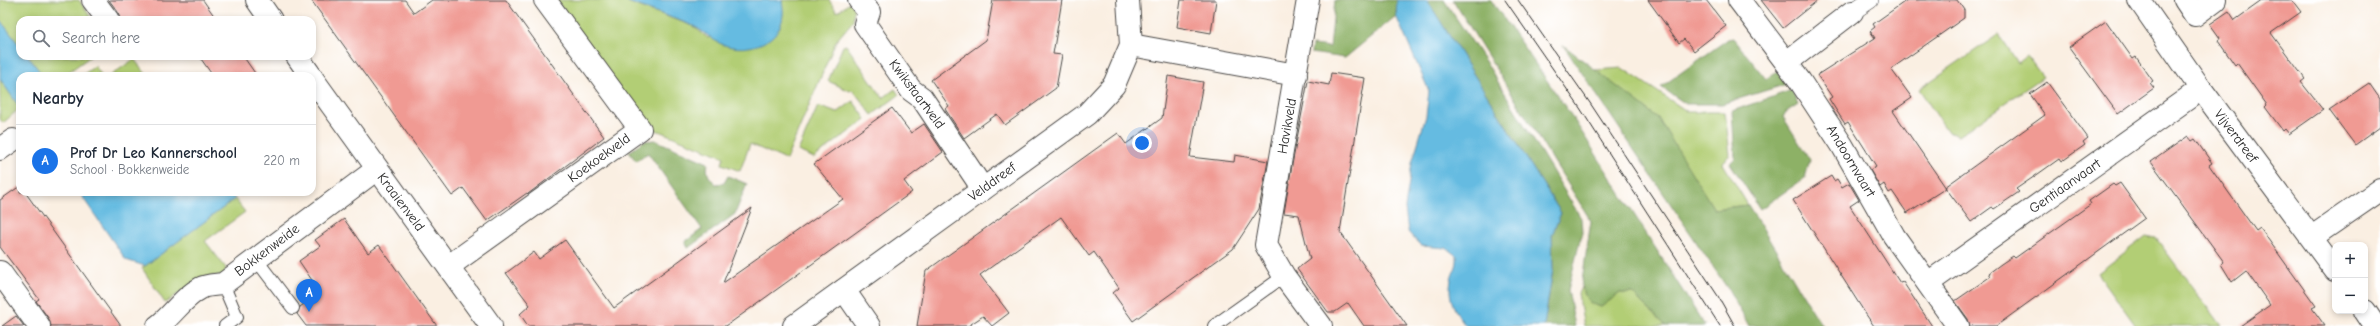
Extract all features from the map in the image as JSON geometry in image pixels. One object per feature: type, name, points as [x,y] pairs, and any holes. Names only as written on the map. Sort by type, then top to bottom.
[{"type":"street","points":[[93,0],[105,16]]},
{"type":"street","points":[[257,0],[268,16]]},
{"type":"street","name":"Koekoekveld","points":[[449,266],[640,129],[545,0]]},
{"type":"street","name":"Kwikstaartveld","points":[[859,0],[869,12],[866,24],[911,90],[922,98],[983,189]]},
{"type":"street","name":"Velddreef","points":[[794,326],[1087,114],[1114,85],[1131,45],[1128,0]]},
{"type":"street","name":"Havikveld","points":[[1308,0],[1266,245],[1284,276],[1316,324]]},
{"type":"street","name":"Andoornvaart","points":[[1739,0],[1787,62],[1842,144],[1894,236],[1928,283],[1954,325]]},
{"type":"street","points":[[1787,62],[1870,0]]},
{"type":"street","name":"Vijverdreef","points":[[2139,0],[2201,89],[2332,266]]},
{"type":"street","points":[[2190,7],[2215,0]]},
{"type":"street","points":[[1131,45],[1296,75]]},
{"type":"street","name":"Kraaienveld","points":[[300,60],[308,72]]},
{"type":"street","name":"Kraaienveld","points":[[316,84],[491,326]]},
{"type":"street","name":"Gentiaanvaart","points":[[1928,283],[2201,89]]},
{"type":"street","name":"Bokkenweide","points":[[168,324],[181,302],[202,287],[223,284],[255,258],[377,169]]},
{"type":"street","points":[[2312,237],[2380,190]]},
{"type":"street","points":[[3,281],[39,326]]},
{"type":"street","points":[[844,290],[869,326]]},
{"type":"street","points":[[2367,314],[2375,326]]},
{"type":"lane","points":[[255,258],[293,308]]},
{"type":"lane","points":[[1214,326],[1284,276]]},
{"type":"lane","points":[[223,284],[237,317],[225,326]]},
{"type":"green space","points":[[0,0],[79,0],[90,16],[16,16],[16,41],[0,20]]},
{"type":"green space","points":[[556,0],[622,0],[693,26],[708,38],[782,3],[782,0],[829,0],[837,12],[851,2],[854,9],[853,21],[836,41],[786,160],[750,144],[740,171],[722,164],[724,157],[646,126]]},
{"type":"green space","points":[[1335,0],[1397,0],[1396,16],[1345,58],[1311,53],[1312,45],[1330,47]]},
{"type":"green space","points":[[1427,0],[1444,0],[1489,67],[1581,218],[1582,232],[1568,290],[1575,326],[1544,326],[1553,269],[1552,235],[1561,213]]},
{"type":"green space","points":[[1453,0],[1491,0],[1571,115],[1705,326],[1666,326],[1632,293],[1620,293],[1601,307],[1589,303],[1581,287],[1591,221]]},
{"type":"green space","points":[[1999,34],[2018,63],[2027,56],[2043,77],[1958,136],[1948,132],[1919,89]]},
{"type":"green space","points":[[1733,38],[1766,79],[1777,71],[1787,84],[1722,104],[1686,104],[1661,87],[1728,39]]},
{"type":"green space","points":[[846,45],[883,98],[895,89],[899,95],[872,115],[853,90],[850,91],[828,81],[843,46]]},
{"type":"green space","points":[[1563,45],[1658,118],[1714,209],[1748,205],[1822,326],[1749,326],[1728,289]]},
{"type":"green space","points":[[31,60],[85,60],[69,72],[40,72]]},
{"type":"green space","points":[[135,60],[144,72],[116,72]]},
{"type":"green space","points":[[95,66],[99,72],[87,72]]},
{"type":"green space","points":[[1622,68],[1688,112],[1725,112],[1730,155],[1722,162],[1748,205],[1714,209],[1595,70]]},
{"type":"green space","points":[[0,79],[16,102],[16,112],[3,123],[0,119]]},
{"type":"green space","points":[[1792,90],[1798,104],[1786,112],[1783,117],[1810,160],[1805,178],[1760,209],[1730,163],[1735,158],[1732,111]]},
{"type":"green space","points":[[853,101],[866,119],[814,158],[798,151],[818,106],[837,113]]},
{"type":"green space","points":[[655,140],[708,163],[708,175],[716,184],[724,183],[728,176],[747,184],[735,214],[688,248],[685,242],[702,229],[648,153],[636,161],[629,152],[644,141]]},
{"type":"green space","points":[[235,199],[245,212],[205,241],[226,268],[224,275],[203,277],[165,303],[142,268]]},
{"type":"green space","points":[[2146,236],[2156,238],[2221,326],[2136,326],[2098,273]]},
{"type":"green space","points":[[1581,287],[1589,302],[1601,307],[1620,293],[1632,293],[1666,326],[1584,326],[1578,294]]},
{"type":"water","points":[[622,0],[782,0],[783,13],[781,25],[770,39],[761,44],[743,48],[724,45],[691,25]]},
{"type":"water","points":[[1397,0],[1427,0],[1561,213],[1552,235],[1553,269],[1544,326],[1466,326],[1455,310],[1450,293],[1451,280],[1456,266],[1457,256],[1446,248],[1421,246],[1408,232],[1405,208],[1412,163],[1426,116],[1429,91],[1396,16]]},
{"type":"water","points":[[0,20],[16,41],[16,60],[31,60],[40,72],[16,72],[16,102],[0,79]]},
{"type":"water","points":[[82,196],[233,196],[235,199],[145,266],[126,260]]},
{"type":"building","points":[[109,0],[203,0],[214,16],[119,16],[118,12]]},
{"type":"building","points":[[311,0],[405,0],[414,13],[432,0],[506,0],[604,137],[528,194],[527,193],[487,221],[463,188],[452,196]]},
{"type":"building","points":[[993,0],[1062,0],[1053,54],[1062,55],[1056,88],[1005,125],[997,114],[964,138],[945,109],[949,106],[931,80],[986,40]]},
{"type":"building","points":[[1181,0],[1216,0],[1211,33],[1177,27]]},
{"type":"building","points":[[1648,0],[1706,0],[1726,26],[1694,51],[1684,39],[1679,43]]},
{"type":"building","points":[[1761,0],[1818,0],[1783,28]]},
{"type":"building","points":[[1907,0],[1957,0],[1964,10],[1964,18],[1891,69],[1912,98],[1893,111],[1946,188],[1907,213],[1892,191],[1889,193],[1884,184],[1880,187],[1870,170],[1876,166],[1848,122],[1845,124],[1829,99],[1832,97],[1817,75],[1875,38],[1870,31],[1875,27],[1873,24]]},
{"type":"building","points":[[2263,0],[2292,0],[2301,12],[2271,33],[2305,79],[2301,82],[2323,110],[2289,134],[2285,129],[2283,131],[2265,107],[2267,105],[2237,63],[2235,65],[2218,41],[2220,38],[2210,24],[2229,11],[2235,20]]},
{"type":"building","points":[[2106,21],[2133,59],[2136,57],[2153,81],[2150,83],[2154,88],[2118,114],[2069,47]]},
{"type":"building","points":[[202,60],[246,60],[254,72],[210,72]]},
{"type":"building","points":[[1331,73],[1365,78],[1340,232],[1407,326],[1364,326],[1348,303],[1335,312],[1328,312],[1297,269],[1310,259],[1299,215],[1284,213],[1292,165],[1308,81],[1329,85]]},
{"type":"building","points":[[1168,76],[1203,82],[1190,157],[1234,162],[1235,155],[1268,161],[1259,209],[1233,249],[1133,321],[1113,293],[1119,288],[1094,252],[1089,256],[1061,217],[980,275],[1009,313],[992,326],[983,316],[968,326],[917,326],[926,271],[1118,133],[1126,144],[1162,118]]},
{"type":"building","points":[[2047,82],[2088,138],[2083,142],[2085,145],[2061,162],[2059,159],[2016,189],[2019,192],[1994,209],[1992,207],[1971,222],[1945,187],[2045,115],[2030,94]]},
{"type":"building","points":[[2369,83],[2380,99],[2380,127],[2355,145],[2329,110]]},
{"type":"building","points":[[892,108],[911,133],[924,124],[943,152],[904,181],[912,192],[726,326],[528,326],[520,314],[530,305],[506,273],[534,252],[539,259],[565,240],[614,308],[752,208],[723,283],[843,199],[814,164]]},
{"type":"building","points":[[2188,136],[2192,141],[2195,139],[2212,163],[2209,165],[2256,231],[2260,228],[2316,306],[2312,308],[2325,326],[2240,326],[2270,305],[2246,271],[2232,282],[2221,264],[2224,262],[2151,162]]},
{"type":"building","points":[[1831,176],[1834,181],[1837,179],[1842,187],[1849,183],[1859,200],[1850,206],[1900,283],[1903,282],[1932,326],[1874,326],[1865,313],[1793,200]]},
{"type":"building","points":[[2120,183],[2145,218],[1996,326],[1970,326],[1968,319],[1955,301],[1991,276],[1989,273],[2001,264],[2013,256],[2015,258],[2091,204],[2089,201],[2113,184],[2115,186]]},
{"type":"building","points":[[16,189],[16,196],[28,196],[121,326],[51,326],[49,319],[36,301],[39,299],[0,247],[0,200]]},
{"type":"building","points":[[344,219],[368,253],[379,245],[437,326],[306,326],[297,314],[300,307],[320,292],[299,261],[320,246],[315,240]]},
{"type":"building","points":[[16,316],[24,326],[2,326]]},
{"type":"tram line","points":[[1505,0],[1580,108],[1720,326]]},
{"type":"tram line","points":[[1518,0],[1590,103],[1718,296],[1735,326]]},
{"type":"place","name":"Prof Dr Leo Kannerschool","points":[[309,312]]}]
